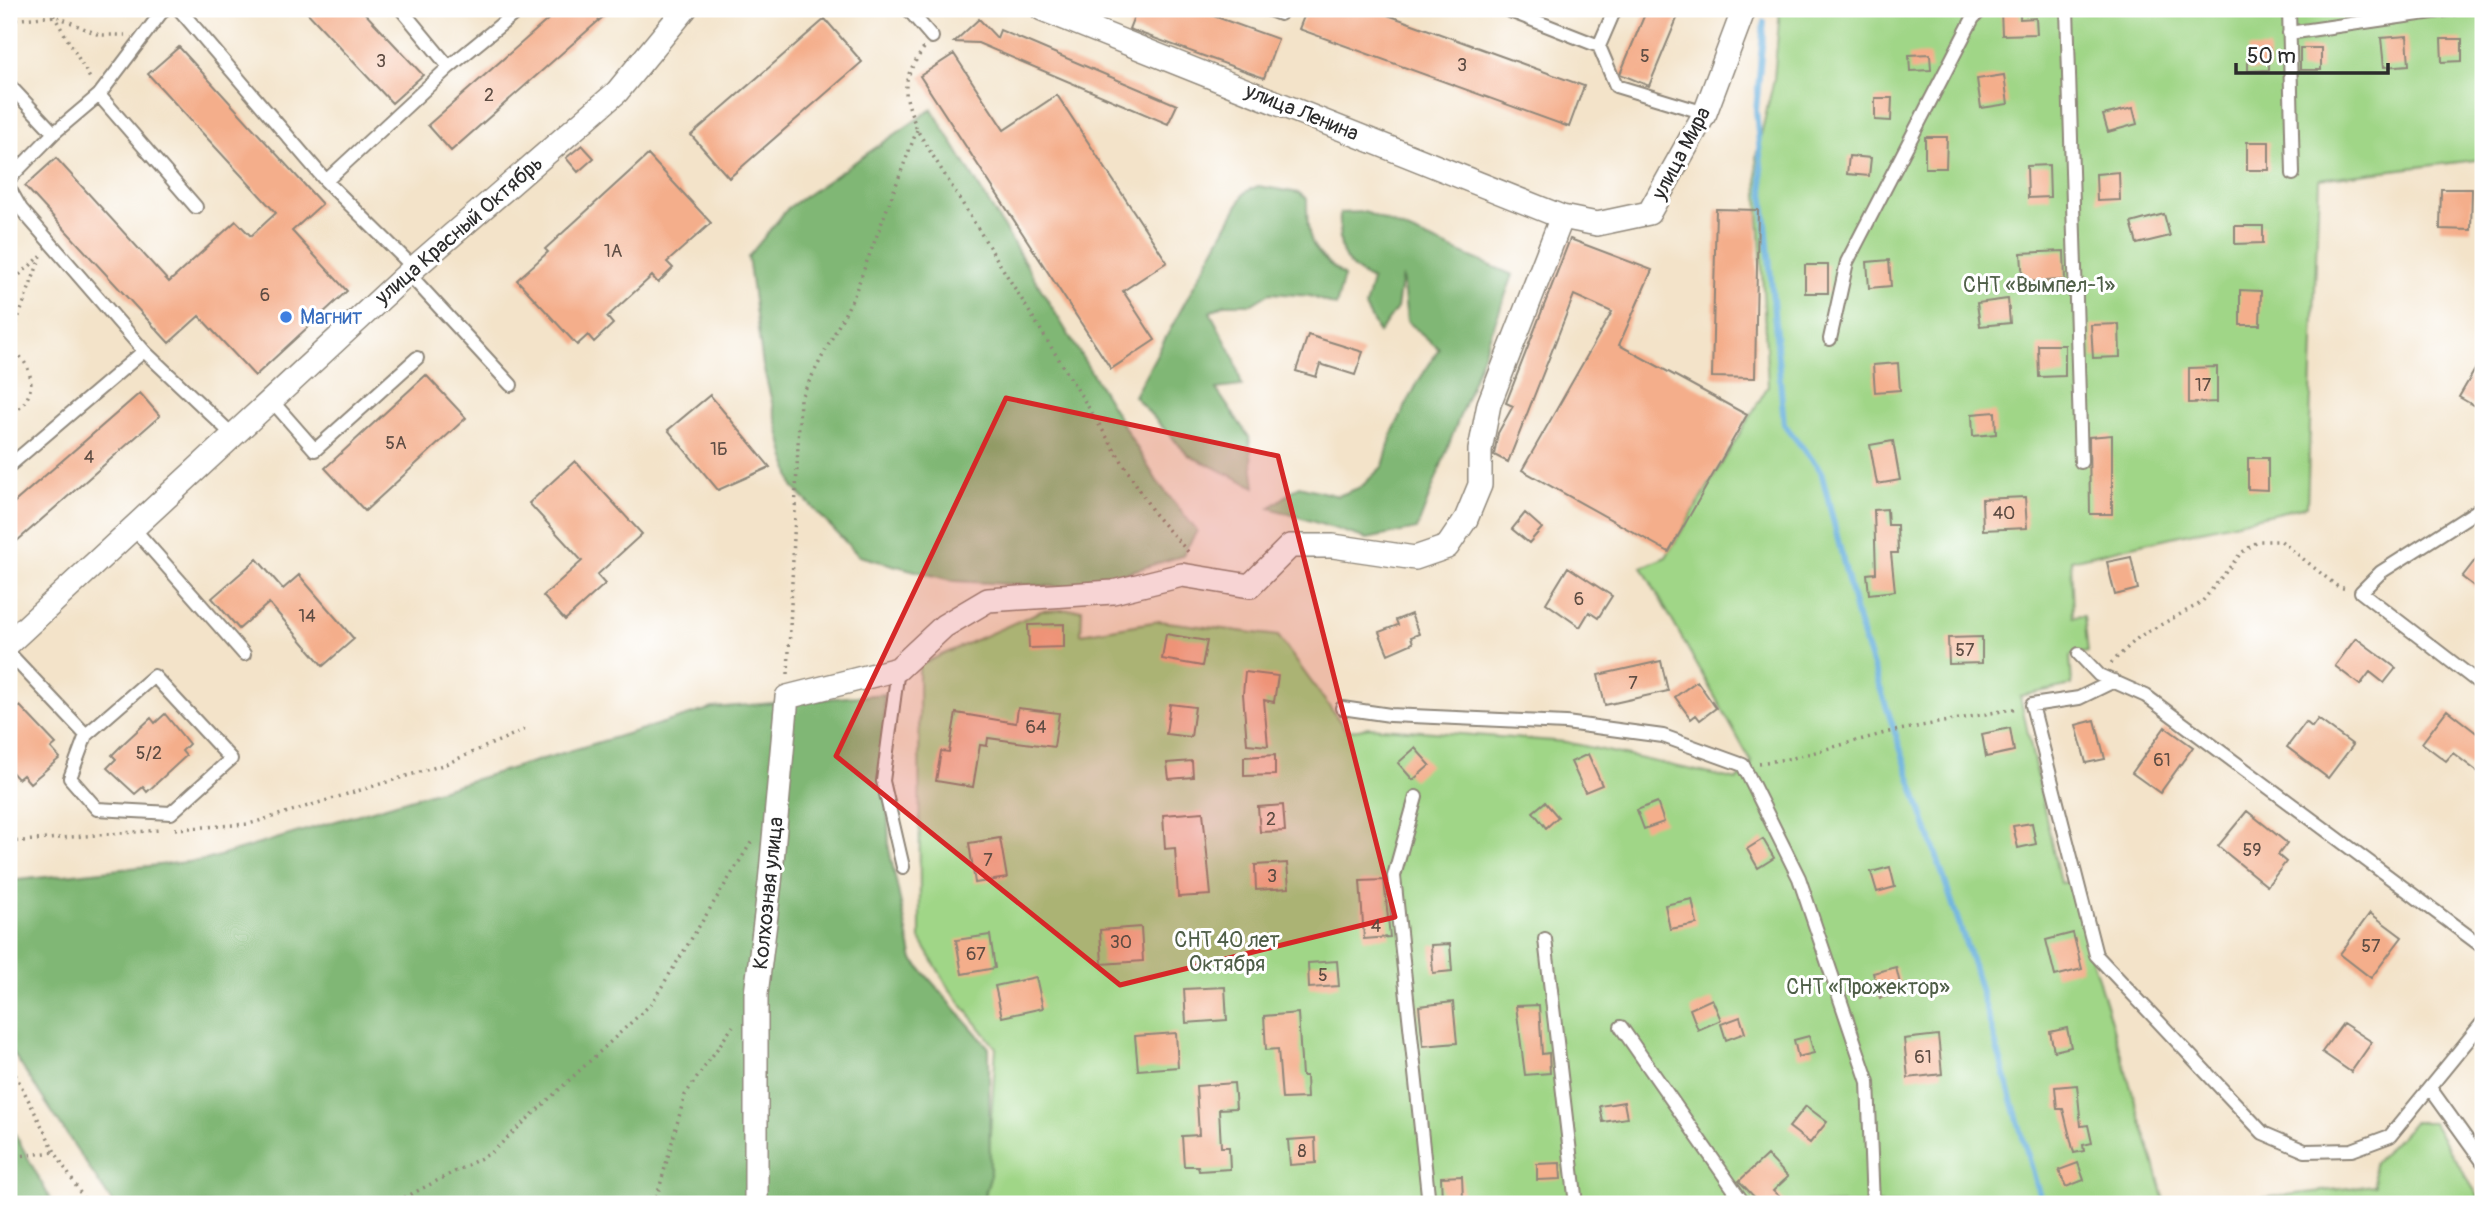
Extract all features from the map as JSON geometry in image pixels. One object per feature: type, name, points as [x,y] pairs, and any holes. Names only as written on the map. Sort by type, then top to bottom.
[{"type":"street","name":"улица Красный Октябрь","points":[[9,643],[411,270],[617,92],[685,9]]},
{"type":"street","name":"улица Ленина","points":[[1042,9],[1071,13],[1562,216]]},
{"type":"street","name":"улица Мира","points":[[1562,216],[1597,224],[1649,213],[1705,113],[1744,9]]},
{"type":"street","points":[[787,697],[898,669],[944,626],[988,600],[1113,592],[1182,575],[1250,586],[1290,546],[1333,546],[1415,558],[1447,547],[1466,519],[1479,485],[1480,450],[1489,404],[1562,216]]},
{"type":"street","name":"Колхозная улица","points":[[756,1204],[756,994],[771,883],[787,697]]},
{"type":"lane","points":[[9,179],[54,133],[99,94],[164,9]]},
{"type":"lane","points":[[179,9],[326,181],[411,270],[511,384]]},
{"type":"lane","points":[[401,9],[449,67]]},
{"type":"lane","points":[[326,181],[449,67],[520,9]]},
{"type":"lane","points":[[908,9],[932,37]]},
{"type":"lane","points":[[1267,9],[1280,14],[1282,9]]},
{"type":"lane","points":[[1505,9],[1599,46],[1616,86],[1705,113]]},
{"type":"lane","points":[[1599,46],[1615,9]]},
{"type":"lane","points":[[1830,339],[1847,262],[1973,18],[1982,9]]},
{"type":"lane","points":[[2067,9],[2081,463]]},
{"type":"lane","points":[[2289,9],[2293,174]]},
{"type":"lane","points":[[2289,33],[2454,9]]},
{"type":"lane","points":[[9,85],[54,133]]},
{"type":"lane","points":[[99,94],[196,207]]},
{"type":"lane","points":[[9,188],[21,209],[144,351],[234,437]]},
{"type":"lane","points":[[9,466],[144,351]]},
{"type":"lane","points":[[272,401],[315,450],[417,359]]},
{"type":"lane","points":[[2483,507],[2381,572],[2361,593],[2483,685]]},
{"type":"lane","points":[[134,529],[244,654]]},
{"type":"lane","points":[[9,653],[86,735]]},
{"type":"lane","points":[[2079,654],[2099,675],[2146,696],[2483,947]]},
{"type":"lane","points":[[898,669],[883,781],[903,867]]},
{"type":"lane","points":[[154,676],[231,759],[171,813],[97,809],[70,778],[86,735],[154,676]]},
{"type":"lane","points":[[2114,681],[2079,698],[2032,705],[2096,955],[2263,1133],[2305,1151],[2352,1150],[2390,1136],[2483,1022]]},
{"type":"lane","points":[[1342,708],[1390,715],[1566,723],[1663,736],[1743,765],[1799,878],[1868,1083],[1873,1204]]},
{"type":"lane","points":[[1416,797],[1394,876],[1429,1204]]},
{"type":"lane","points":[[1545,939],[1576,1204]]},
{"type":"lane","points":[[1621,1027],[1744,1204]]},
{"type":"lane","points":[[2430,1087],[2483,1162]]},
{"type":"path","points":[[50,9],[99,94]]},
{"type":"path","points":[[9,20],[56,16],[99,34],[145,35]]},
{"type":"path","points":[[932,37],[907,74],[904,92],[917,130],[1154,515],[1197,562]]},
{"type":"path","points":[[787,697],[800,399],[853,298],[917,130]]},
{"type":"path","points":[[9,415],[23,405],[30,393],[32,379],[28,365],[9,346],[41,256],[36,244]]},
{"type":"path","points":[[9,284],[41,256]]},
{"type":"path","points":[[2099,675],[2140,636],[2201,603],[2241,553],[2259,541],[2281,541],[2338,587],[2361,593]]},
{"type":"path","points":[[1743,765],[1793,758],[1889,732],[2032,705]]},
{"type":"path","points":[[9,842],[250,824],[446,764],[526,729]]},
{"type":"path","points":[[392,1204],[491,1153],[651,1004],[755,836]]},
{"type":"path","points":[[655,1204],[685,1095],[756,994]]},
{"type":"path","points":[[9,1062],[55,1152],[87,1204]]},
{"type":"path","points":[[9,1157],[55,1152]]},
{"type":"highlighted area","points":[[1006,398],[1278,456],[1395,917],[1120,985],[836,756]]},
{"type":"green space","points":[[1780,9],[2483,9],[2483,159],[2319,179],[2307,506],[2071,560],[2073,617],[2084,616],[2088,652],[2070,656],[2072,685],[2020,696],[2060,883],[2069,882],[2166,1204],[985,1204],[996,1048],[948,987],[920,939],[919,665],[1041,611],[1082,609],[1081,634],[1159,621],[1278,636],[1347,731],[1369,727],[1566,742],[1737,780],[1752,763],[1642,567],[1666,557],[1768,386],[1756,156],[1774,79]]},
{"type":"green space","points":[[932,109],[1157,481],[1197,531],[1182,556],[1077,588],[954,581],[859,556],[793,487],[763,366],[748,257],[788,208]]},
{"type":"green space","points":[[1258,186],[1299,193],[1307,199],[1308,226],[1313,244],[1324,259],[1344,276],[1336,306],[1310,296],[1270,293],[1252,304],[1225,304],[1210,312],[1234,357],[1242,386],[1216,389],[1249,437],[1255,487],[1188,455],[1134,396],[1245,192]]},
{"type":"green space","points":[[1365,212],[1513,275],[1417,529],[1367,539],[1270,508],[1299,486],[1338,496],[1361,487],[1383,466],[1393,431],[1418,382],[1439,349],[1407,321],[1402,276],[1397,308],[1379,333],[1365,307],[1372,280],[1353,268],[1341,245],[1340,213]]},
{"type":"green space","points":[[884,694],[889,849],[913,960],[989,1048],[990,1178],[982,1204],[113,1204],[9,1047],[9,881],[206,860],[713,708]]},
{"type":"green space","points":[[2414,1122],[2432,1122],[2483,1204],[2209,1204],[2375,1185],[2373,1164]]},
{"type":"green space","points":[[9,1123],[53,1204],[9,1204]]},
{"type":"building","points":[[304,9],[361,9],[423,75],[392,103]]},
{"type":"building","points":[[560,9],[612,9],[451,151],[428,125]]},
{"type":"building","points":[[1137,9],[1194,9],[1278,39],[1264,78],[1129,29]]},
{"type":"building","points":[[1307,9],[1371,9],[1584,86],[1569,127],[1299,29]]},
{"type":"building","points":[[1647,9],[1681,9],[1649,86],[1620,74]]},
{"type":"building","points":[[2020,10],[2020,19],[2036,18],[2037,34],[2002,35],[2001,11]]},
{"type":"building","points":[[825,19],[862,62],[729,178],[691,135]]},
{"type":"building","points":[[979,19],[997,38],[1000,30],[1177,105],[1168,124],[978,43],[954,42]]},
{"type":"building","points":[[2407,36],[2409,65],[2384,67],[2381,38]]},
{"type":"building","points":[[2441,39],[2462,39],[2462,61],[2442,62]]},
{"type":"building","points":[[179,47],[322,204],[292,231],[347,291],[255,376],[199,316],[169,343],[25,186],[56,158],[169,282],[236,221],[251,236],[276,213],[148,74]]},
{"type":"building","points":[[2248,48],[2269,48],[2269,70],[2248,71]]},
{"type":"building","points":[[2300,48],[2321,48],[2321,70],[2300,70]]},
{"type":"building","points":[[954,54],[1004,130],[1057,95],[1167,262],[1123,291],[1155,340],[1111,369],[920,76]]},
{"type":"building","points":[[1930,54],[1931,70],[1910,71],[1909,55]]},
{"type":"building","points":[[2004,75],[2008,104],[1981,108],[1977,79]]},
{"type":"building","points":[[1875,98],[1892,98],[1891,121],[1875,120]]},
{"type":"building","points":[[2133,108],[2137,124],[2108,132],[2103,115]]},
{"type":"building","points":[[1925,137],[1947,137],[1946,168],[1925,168]]},
{"type":"building","points":[[2247,142],[2269,142],[2269,170],[2247,170]]},
{"type":"building","points":[[582,145],[594,158],[578,172],[566,158]]},
{"type":"building","points":[[648,155],[711,223],[667,262],[673,268],[658,283],[652,276],[607,317],[613,324],[594,342],[588,335],[577,345],[517,280],[548,252],[545,249]]},
{"type":"building","points":[[1849,156],[1871,158],[1869,176],[1847,174]]},
{"type":"building","points":[[2049,165],[2050,197],[2028,198],[2027,166]]},
{"type":"building","points":[[2119,172],[2120,200],[2097,201],[2096,174]]},
{"type":"building","points":[[2441,189],[2472,189],[2471,230],[2440,229]]},
{"type":"building","points":[[1716,209],[1758,210],[1755,378],[1712,377]]},
{"type":"building","points":[[2164,214],[2170,236],[2137,244],[2131,223]]},
{"type":"building","points":[[2235,226],[2263,226],[2263,243],[2235,244]]},
{"type":"building","points":[[1570,239],[1652,270],[1619,345],[1747,415],[1669,552],[1522,470],[1612,312],[1574,295],[1508,462],[1494,455],[1498,433],[1513,406],[1506,403]]},
{"type":"building","points":[[2064,251],[2065,280],[2023,282],[2021,253]]},
{"type":"building","points":[[1889,260],[1891,286],[1869,288],[1867,262]]},
{"type":"building","points":[[1805,265],[1828,265],[1828,293],[1805,293]]},
{"type":"building","points":[[2240,290],[2261,291],[2260,325],[2240,325]]},
{"type":"building","points":[[2008,299],[2010,323],[1980,326],[1977,303]]},
{"type":"building","points":[[2119,324],[2120,357],[2093,358],[2091,325]]},
{"type":"building","points":[[1308,335],[1363,352],[1355,375],[1320,364],[1316,377],[1296,371]]},
{"type":"building","points":[[2038,345],[2065,345],[2065,376],[2039,377]]},
{"type":"building","points":[[2483,356],[2483,411],[2459,397]]},
{"type":"building","points":[[1898,363],[1900,390],[1875,392],[1873,365]]},
{"type":"building","points":[[2217,367],[2217,402],[2189,403],[2189,368]]},
{"type":"building","points":[[426,375],[466,418],[365,511],[325,468]]},
{"type":"building","points":[[140,393],[160,416],[9,548],[9,507]]},
{"type":"building","points":[[710,395],[770,467],[718,490],[668,430]]},
{"type":"building","points":[[1995,412],[1996,434],[1973,436],[1972,414]]},
{"type":"building","points":[[2112,435],[2112,514],[2090,514],[2089,437]]},
{"type":"building","points":[[1893,441],[1900,480],[1877,484],[1870,445]]},
{"type":"building","points":[[2248,458],[2268,458],[2268,490],[2248,489]]},
{"type":"building","points":[[575,461],[642,534],[597,575],[605,584],[565,620],[543,596],[582,561],[529,503]]},
{"type":"building","points":[[2025,497],[2027,528],[1983,530],[1982,499]]},
{"type":"building","points":[[1887,509],[1888,525],[1897,525],[1898,553],[1891,553],[1895,591],[1869,594],[1867,574],[1876,573],[1874,510]]},
{"type":"building","points":[[1525,513],[1542,528],[1529,543],[1512,529]]},
{"type":"building","points":[[2483,550],[2483,593],[2462,577]]},
{"type":"building","points":[[2131,557],[2138,589],[2115,595],[2107,562]]},
{"type":"building","points":[[257,559],[283,589],[299,575],[354,639],[323,666],[269,603],[239,629],[212,598]]},
{"type":"building","points":[[1568,567],[1612,596],[1598,618],[1589,612],[1580,627],[1546,603]]},
{"type":"building","points":[[1411,614],[1419,634],[1411,637],[1413,643],[1388,654],[1379,632],[1398,625],[1396,620]]},
{"type":"building","points":[[1064,624],[1064,647],[1029,648],[1028,625]]},
{"type":"building","points":[[1166,634],[1207,641],[1202,666],[1162,659]]},
{"type":"building","points":[[1982,637],[1982,663],[1949,664],[1948,638]]},
{"type":"building","points":[[2356,638],[2396,668],[2384,683],[2370,672],[2360,685],[2335,666]]},
{"type":"building","points":[[1661,661],[1668,691],[1605,705],[1598,675]]},
{"type":"building","points":[[1245,672],[1278,676],[1274,702],[1264,700],[1268,746],[1247,744],[1243,694]]},
{"type":"building","points":[[1697,681],[1716,708],[1700,720],[1696,715],[1691,719],[1675,697]]},
{"type":"building","points":[[1170,704],[1195,707],[1191,737],[1166,734]]},
{"type":"building","points":[[20,706],[56,744],[51,748],[60,758],[30,783],[23,775],[18,779],[9,769],[9,715]]},
{"type":"building","points":[[1018,708],[1059,713],[1054,747],[988,738],[987,746],[980,745],[973,787],[936,781],[941,751],[949,752],[956,713],[1016,723]]},
{"type":"building","points":[[2447,710],[2483,738],[2483,776],[2453,753],[2446,761],[2422,743]]},
{"type":"building","points":[[165,714],[189,744],[182,751],[186,756],[147,792],[143,787],[135,794],[107,768],[116,759],[112,755],[124,743],[151,718],[155,723]]},
{"type":"building","points":[[2318,719],[2353,745],[2328,778],[2287,747],[2306,722],[2312,727]]},
{"type":"building","points":[[2095,720],[2105,759],[2086,763],[2076,725]]},
{"type":"building","points":[[2165,727],[2193,747],[2160,793],[2132,773]]},
{"type":"building","points":[[2010,728],[2014,751],[1986,757],[1982,734]]},
{"type":"building","points":[[1415,748],[1430,765],[1413,780],[1398,763]]},
{"type":"building","points":[[1588,754],[1602,785],[1585,792],[1571,762]]},
{"type":"building","points":[[1275,755],[1275,775],[1244,776],[1244,757]]},
{"type":"building","points":[[1192,761],[1193,777],[1169,779],[1167,763]]},
{"type":"building","points":[[1545,802],[1558,817],[1546,828],[1533,812]]},
{"type":"building","points":[[1657,802],[1664,822],[1644,829],[1637,810]]},
{"type":"building","points":[[1283,805],[1285,831],[1260,832],[1258,807]]},
{"type":"building","points":[[2247,811],[2287,843],[2278,855],[2286,862],[2267,886],[2218,846]]},
{"type":"building","points":[[1203,812],[1211,895],[1178,897],[1175,848],[1165,849],[1163,815]]},
{"type":"building","points":[[2032,823],[2036,844],[2018,848],[2013,826]]},
{"type":"building","points":[[1000,838],[1007,878],[975,883],[969,843]]},
{"type":"building","points":[[1763,839],[1774,858],[1758,868],[1747,849]]},
{"type":"building","points":[[1287,863],[1289,888],[1256,890],[1255,865]]},
{"type":"building","points":[[1890,867],[1895,887],[1877,892],[1871,872]]},
{"type":"building","points":[[1384,880],[1390,937],[1364,939],[1360,881]]},
{"type":"building","points":[[1692,899],[1697,924],[1670,929],[1665,905]]},
{"type":"building","points":[[2370,913],[2402,937],[2371,978],[2340,954]]},
{"type":"building","points":[[1141,927],[1143,961],[1102,964],[1100,930]]},
{"type":"building","points":[[2073,933],[2082,969],[2055,976],[2046,940]]},
{"type":"building","points":[[990,935],[995,968],[962,974],[956,940]]},
{"type":"building","points":[[1450,944],[1452,971],[1433,973],[1431,945]]},
{"type":"building","points":[[1337,961],[1339,986],[1309,988],[1308,963]]},
{"type":"building","points":[[1896,967],[1902,992],[1880,998],[1873,973]]},
{"type":"building","points":[[1036,977],[1043,1008],[1002,1017],[995,986]]},
{"type":"building","points":[[1225,987],[1227,1020],[1186,1023],[1184,989]]},
{"type":"building","points":[[1712,999],[1721,1020],[1698,1030],[1690,1009]]},
{"type":"building","points":[[1453,1002],[1457,1043],[1423,1046],[1419,1006]]},
{"type":"building","points":[[1539,1005],[1542,1054],[1549,1053],[1550,1073],[1525,1075],[1516,1006]]},
{"type":"building","points":[[1298,1013],[1302,1076],[1306,1076],[1307,1098],[1282,1099],[1278,1049],[1266,1050],[1264,1016]]},
{"type":"building","points":[[1740,1017],[1745,1033],[1726,1040],[1721,1024]]},
{"type":"building","points":[[2343,1023],[2372,1042],[2351,1072],[2322,1052]]},
{"type":"building","points":[[2067,1028],[2071,1047],[2054,1051],[2050,1032]]},
{"type":"building","points":[[1176,1033],[1178,1067],[1138,1070],[1135,1036]]},
{"type":"building","points":[[1938,1035],[1942,1074],[1908,1078],[1904,1039]]},
{"type":"building","points":[[1809,1036],[1814,1053],[1798,1057],[1794,1040]]},
{"type":"building","points":[[1234,1083],[1236,1108],[1219,1109],[1221,1147],[1229,1147],[1230,1169],[1199,1171],[1198,1166],[1184,1166],[1182,1136],[1199,1135],[1196,1086]]},
{"type":"building","points":[[2077,1085],[2081,1126],[2088,1125],[2092,1143],[2083,1145],[2084,1151],[2074,1153],[2063,1109],[2057,1109],[2055,1087]]},
{"type":"building","points":[[1624,1102],[1627,1118],[1603,1122],[1600,1106]]},
{"type":"building","points":[[1806,1106],[1827,1122],[1810,1143],[1789,1127]]},
{"type":"building","points":[[1315,1138],[1316,1163],[1290,1165],[1288,1140]]},
{"type":"building","points":[[1767,1155],[1788,1177],[1773,1191],[1788,1204],[1761,1204],[1739,1181]]},
{"type":"building","points":[[1560,1163],[1561,1179],[1537,1180],[1537,1164]]},
{"type":"building","points":[[2078,1163],[2084,1180],[2066,1187],[2059,1170]]},
{"type":"building","points":[[1462,1176],[1463,1199],[1442,1200],[1441,1177]]},
{"type":"waterway","points":[[1764,22],[1756,110],[1784,424],[1821,471],[1859,625],[1974,968],[2042,1204]]},
{"type":"place","name":"Магнит","points":[[286,317]]},
{"type":"park label","name":"СНТ «Вымпел-1»","points":[[2039,285]]},
{"type":"park label","name":"СНТ 40 лет Октября","points":[[1227,952]]},
{"type":"park label","name":"СНТ «Прожектор»","points":[[1868,987]]}]
